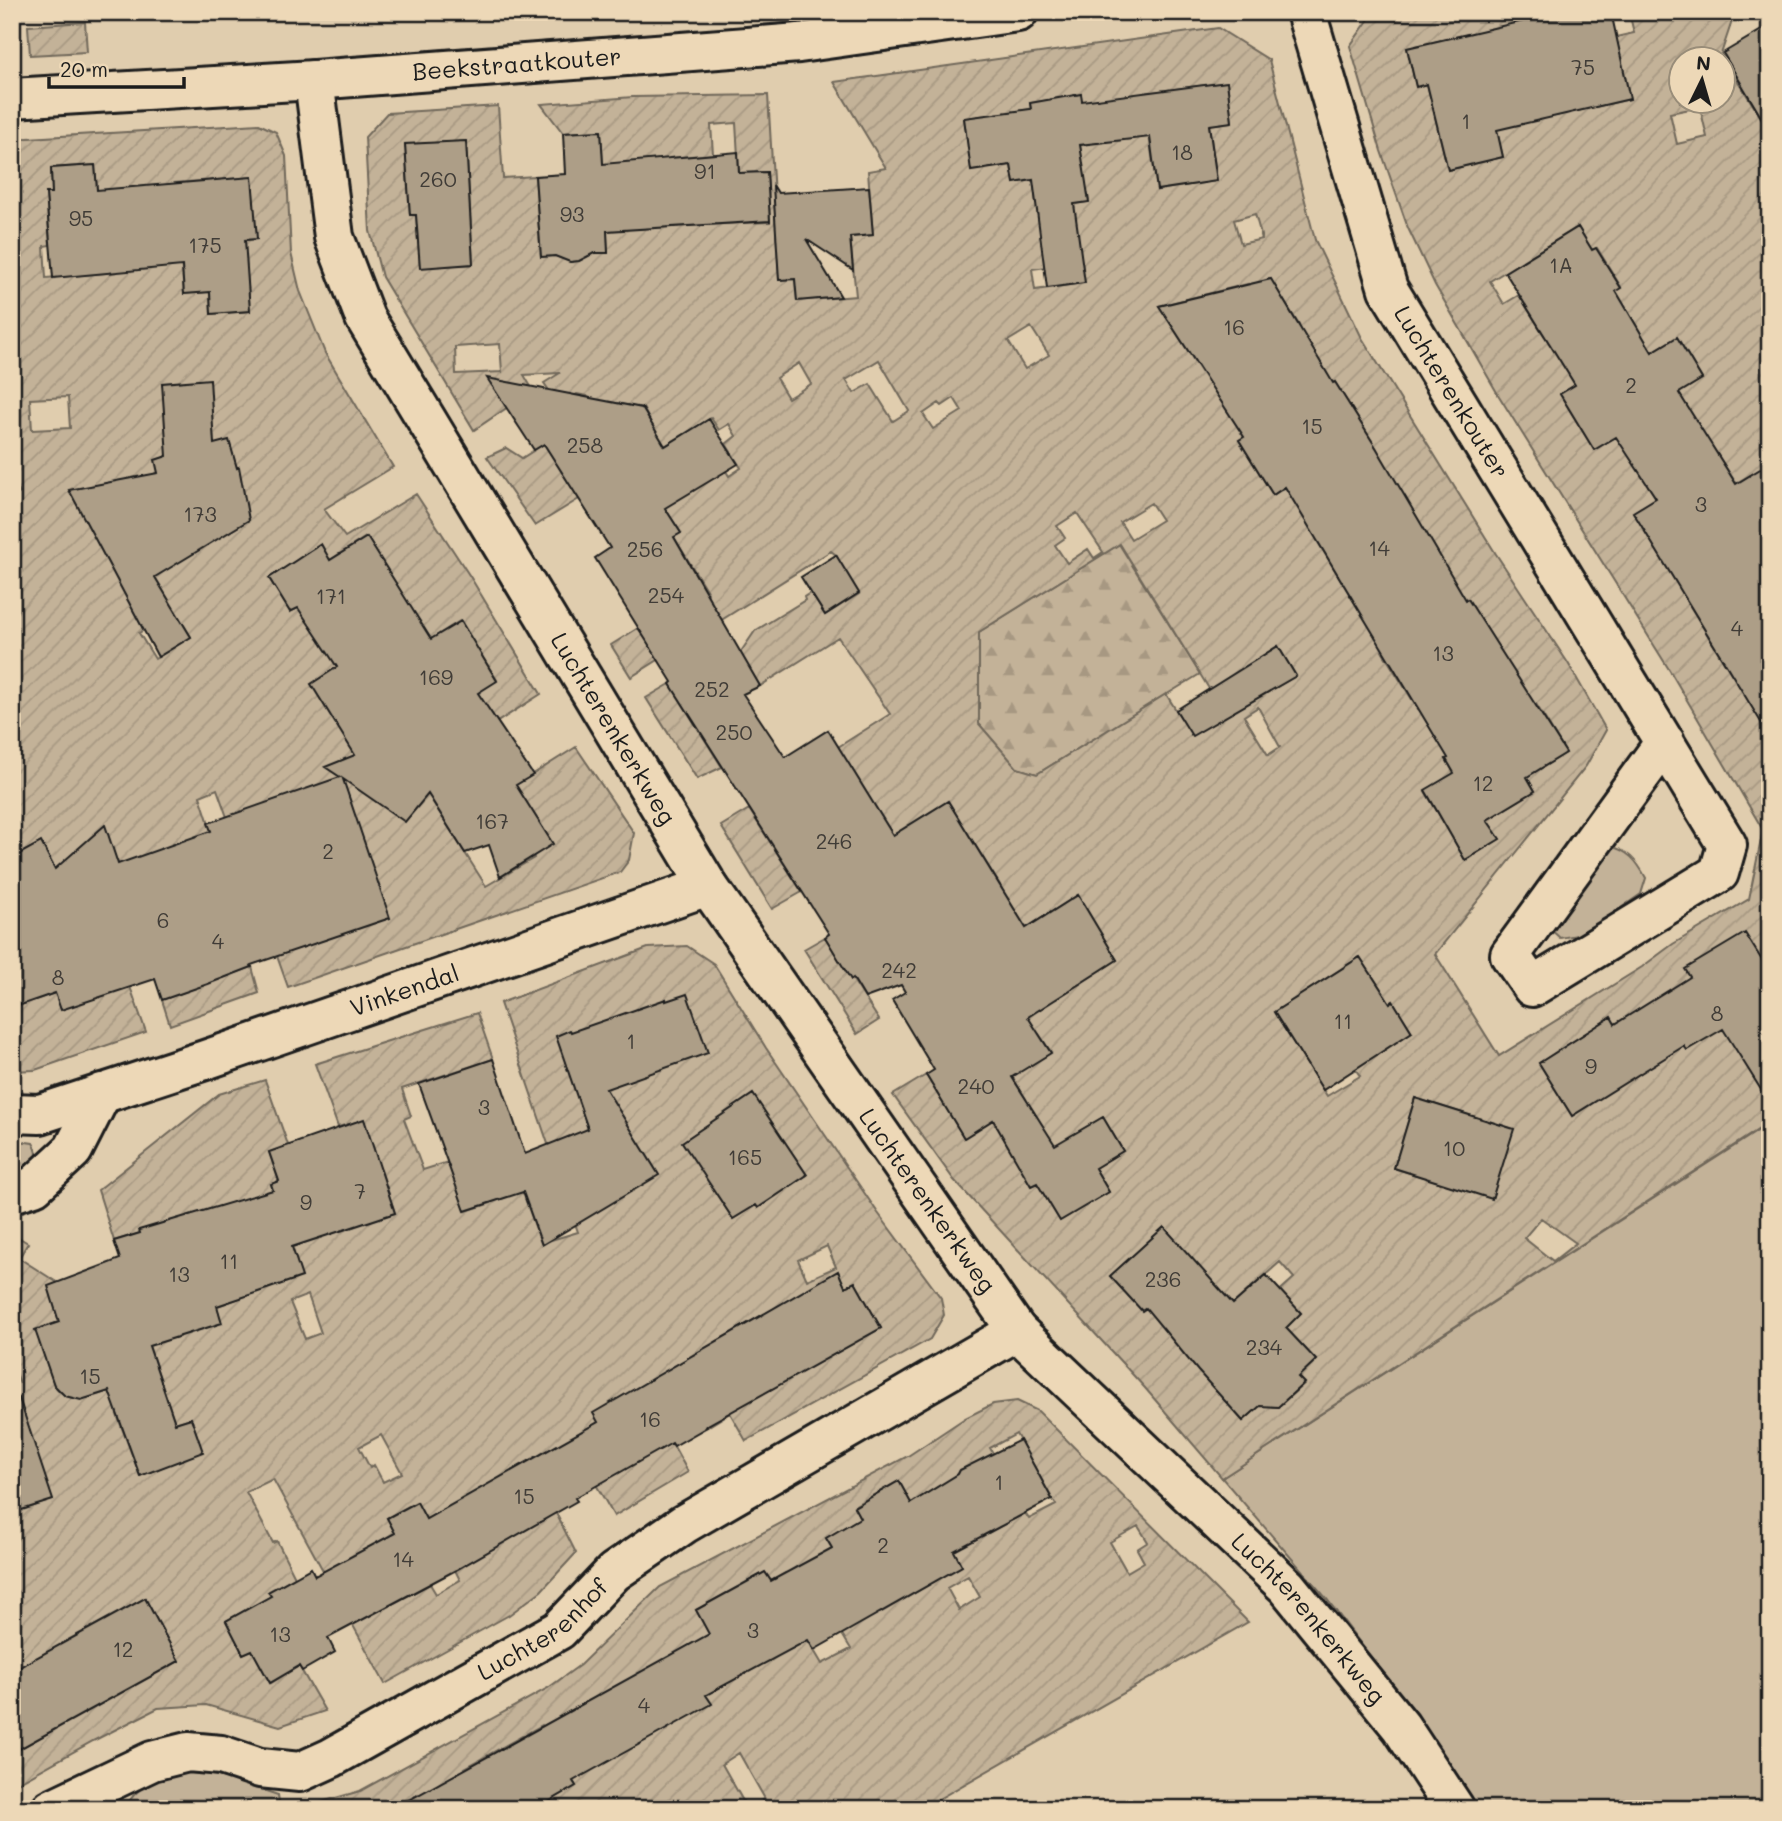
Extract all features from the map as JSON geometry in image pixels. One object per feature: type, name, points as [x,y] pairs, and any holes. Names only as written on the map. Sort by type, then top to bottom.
[{"type":"street","name":"Beekstraatkouter","points":[[12,98],[314,80],[799,43],[1018,12]]},
{"type":"street","name":"Luchterenkouter","points":[[1306,12],[1388,289],[1665,742],[1727,845],[1719,873],[1532,987],[1510,955],[1665,742]]},
{"type":"street","name":"Luchterenkerkweg","points":[[314,80],[334,237],[365,318],[708,887],[1017,1331],[1287,1587],[1401,1727],[1455,1809]]},
{"type":"street","name":"Vinkendal","points":[[12,1113],[40,1114],[218,1056],[708,887]]},
{"type":"street","points":[[12,1193],[34,1186],[74,1150],[102,1093]]},
{"type":"street","name":"Luchterenhof","points":[[51,1809],[116,1792],[152,1761],[188,1752],[221,1755],[260,1768],[300,1772],[331,1758],[559,1630],[614,1572],[684,1524],[935,1381],[1017,1331]]},
{"type":"green space","points":[[1374,12],[1531,12],[1555,116],[1630,99],[1616,37],[1634,33],[1629,12],[1735,12],[1724,46],[1666,46],[1666,116],[1671,116],[1677,144],[1707,137],[1702,116],[1736,116],[1736,78],[1770,132],[1770,488],[1759,470],[1736,483],[1712,446],[1648,485],[1656,498],[1634,512],[1664,562],[1770,498],[1770,557],[1690,606],[1732,675],[1770,652],[1770,721],[1763,725],[1770,737],[1770,1122],[1222,1478],[1145,1388],[954,1180],[893,1095],[926,1075],[964,1137],[1026,1099],[991,1042],[1005,1033],[992,1012],[1001,1006],[987,982],[1027,957],[1056,999],[1117,960],[1104,940],[1100,942],[1086,920],[1090,916],[1078,895],[974,962],[947,919],[1000,885],[948,802],[893,836],[849,769],[838,747],[890,714],[838,637],[760,686],[740,653],[755,631],[805,600],[804,597],[844,571],[831,551],[631,677],[611,645],[638,628],[645,638],[674,622],[677,627],[697,614],[695,610],[706,604],[708,593],[674,537],[681,533],[664,507],[726,471],[729,476],[741,468],[726,444],[736,436],[729,424],[719,430],[711,418],[633,465],[622,448],[650,430],[651,423],[643,408],[635,407],[607,424],[587,396],[577,394],[559,405],[544,383],[560,373],[524,375],[533,390],[474,430],[382,277],[370,231],[365,137],[387,113],[498,106],[503,178],[535,176],[541,257],[555,256],[570,262],[579,261],[594,253],[608,253],[601,131],[563,133],[541,104],[633,97],[768,95],[779,280],[795,279],[797,301],[856,296],[850,237],[873,235],[868,171],[886,168],[834,82],[1218,28],[1269,60],[1315,240],[1362,338],[1496,554],[1568,663],[1606,730],[1586,766],[1435,954],[1499,1056],[1642,967],[1673,944],[1749,899],[1763,830],[1670,671],[1499,396],[1435,285],[1408,228],[1381,151],[1350,46]],"holes":[[[1474,33],[1503,157],[1448,170],[1427,84],[1416,86],[1407,48]],[[1227,82],[1232,122],[1209,125],[1217,181],[1157,190],[1143,93]],[[1081,95],[1087,144],[1080,145],[1088,202],[1037,209],[1033,180],[1014,182],[1011,165],[972,170],[964,118],[1031,109],[1030,103]],[[736,123],[742,223],[667,227],[663,188],[672,187],[670,158],[713,154],[711,125]],[[466,141],[473,264],[420,267],[416,215],[410,215],[405,145]],[[767,172],[770,222],[744,223],[741,173]],[[1255,214],[1262,239],[1241,244],[1234,220]],[[1578,227],[1592,250],[1597,248],[1621,287],[1544,335],[1519,295],[1504,304],[1490,281]],[[1082,262],[1084,283],[1035,290],[1032,269]],[[1270,278],[1299,325],[1291,330],[1299,345],[1277,357],[1268,343],[1207,381],[1159,306],[1248,284],[1251,288]],[[1031,327],[1049,355],[1025,369],[1008,341]],[[1677,337],[1702,379],[1676,395],[1678,400],[1594,450],[1560,394],[1646,342],[1652,352]],[[500,344],[502,372],[456,374],[455,347]],[[879,360],[909,411],[893,421],[870,384],[854,393],[846,380]],[[799,363],[811,384],[788,398],[776,378]],[[1335,382],[1377,449],[1324,482],[1316,469],[1273,495],[1239,440],[1282,414],[1281,412],[1292,404],[1295,407]],[[954,398],[962,411],[933,429],[923,414],[939,403],[942,406]],[[1401,492],[1439,556],[1384,590],[1386,594],[1359,610],[1318,542]],[[1151,503],[1162,520],[1131,539],[1120,522]],[[1077,513],[1103,552],[1094,558],[1088,549],[1067,563],[1055,545],[1065,538],[1057,526]],[[1120,544],[1216,700],[1181,718],[1166,694],[1037,774],[1017,768],[979,724],[979,632]],[[847,575],[859,594],[825,615],[813,596]],[[1468,599],[1503,655],[1500,659],[1512,678],[1476,700],[1464,682],[1418,709],[1382,651]],[[1278,646],[1296,676],[1275,688],[1258,659]],[[1536,704],[1566,753],[1527,777],[1535,791],[1487,820],[1499,839],[1466,860],[1425,791],[1454,773],[1446,759]],[[1258,707],[1280,747],[1268,755],[1244,716]],[[1360,957],[1412,1032],[1377,1055],[1371,1048],[1350,1061],[1360,1076],[1327,1096],[1274,1012]],[[1610,1018],[1643,1071],[1572,1115],[1539,1063]],[[1039,1034],[1051,1052],[1031,1065],[1019,1046]],[[1415,1098],[1513,1129],[1492,1198],[1394,1168]],[[1103,1117],[1123,1151],[1095,1168],[1109,1192],[1060,1221],[1037,1183],[1031,1186],[1020,1166]],[[1541,1218],[1576,1243],[1553,1261],[1524,1238]],[[1164,1228],[1215,1285],[1167,1328],[1148,1307],[1142,1311],[1110,1276]],[[1280,1262],[1294,1278],[1237,1329],[1223,1313]],[[1283,1294],[1301,1313],[1286,1328],[1316,1360],[1298,1377],[1304,1384],[1278,1407],[1272,1407],[1266,1400],[1243,1421],[1184,1353],[1220,1319],[1236,1336]]]},
{"type":"green space","points":[[85,22],[87,52],[30,55],[28,26]]},
{"type":"green space","points":[[259,124],[276,132],[286,156],[291,253],[300,291],[325,353],[393,467],[324,509],[345,537],[416,494],[471,578],[541,694],[430,765],[432,801],[486,886],[534,858],[516,785],[576,747],[634,833],[629,860],[620,872],[288,987],[246,869],[94,884],[146,1032],[35,1070],[12,1071],[12,1008],[55,993],[40,843],[12,858],[12,497],[20,493],[12,479],[12,361],[18,360],[17,342],[12,342],[12,139]],"holes":[[[95,165],[97,190],[117,272],[46,278],[44,246],[50,245],[46,194],[52,193],[51,168]],[[252,177],[256,239],[230,241],[247,273],[250,311],[211,314],[210,292],[184,294],[175,183]],[[68,397],[70,428],[32,430],[30,399]],[[366,537],[398,587],[290,612],[269,578],[307,554],[316,569]],[[175,611],[191,637],[155,659],[139,633]],[[460,621],[497,680],[412,734],[375,674]],[[217,789],[238,848],[219,854],[200,796]]]},
{"type":"green space","points":[[544,444],[579,499],[535,526],[487,457],[506,448],[522,458]]},
{"type":"green space","points":[[1119,544],[1200,674],[1037,774],[1017,768],[979,724],[979,632]]},
{"type":"green space","points":[[670,684],[722,767],[697,779],[646,698]]},
{"type":"green space","points":[[749,809],[802,892],[772,909],[721,826]]},
{"type":"green space","points":[[1609,846],[1627,853],[1639,866],[1646,878],[1641,894],[1583,934],[1560,938],[1549,928]]},
{"type":"green space","points":[[825,937],[879,1020],[857,1034],[804,949]]},
{"type":"green space","points":[[687,946],[714,964],[766,1048],[878,1213],[941,1298],[944,1315],[930,1339],[746,1441],[730,1413],[707,1427],[673,1368],[672,1443],[688,1472],[614,1516],[570,1439],[556,1513],[576,1553],[541,1591],[509,1615],[385,1684],[273,1479],[246,1492],[273,1543],[277,1541],[295,1577],[269,1591],[271,1596],[226,1621],[243,1654],[252,1650],[271,1683],[299,1666],[325,1711],[280,1726],[206,1705],[158,1708],[12,1786],[12,1753],[55,1729],[12,1671],[12,1508],[14,1513],[52,1500],[12,1469],[12,1364],[20,1384],[12,1360],[13,1234],[28,1243],[19,1258],[58,1283],[59,1322],[36,1331],[54,1385],[60,1392],[81,1398],[112,1390],[118,1408],[116,1412],[140,1476],[202,1451],[191,1418],[175,1423],[125,1274],[221,1323],[217,1306],[265,1289],[140,1233],[114,1241],[98,1190],[219,1094],[265,1080],[288,1145],[269,1152],[279,1181],[271,1184],[287,1231],[395,1213],[381,1170],[374,1172],[356,1122],[338,1127],[315,1064],[477,1013],[493,1059],[402,1089],[411,1116],[404,1119],[423,1170],[448,1162],[466,1211],[491,1203],[471,1146],[521,1143],[525,1198],[541,1243],[578,1232],[500,1003],[648,948]],"holes":[[[753,1095],[807,1175],[758,1207],[756,1205],[733,1219],[717,1195]],[[827,1246],[836,1267],[807,1280],[798,1260]],[[855,1282],[881,1328],[751,1400],[717,1341],[789,1300],[798,1314]],[[308,1295],[321,1333],[305,1339],[290,1302]],[[381,1435],[402,1473],[383,1482],[374,1465],[370,1468],[359,1447]],[[416,1502],[460,1580],[436,1594],[430,1584],[385,1608],[395,1533],[387,1518]],[[145,1598],[179,1661],[102,1702],[68,1640]]]},
{"type":"green space","points":[[252,967],[259,993],[170,1025],[162,1000]]},
{"type":"green space","points":[[1770,1123],[1770,1809],[1479,1809],[1427,1731],[1326,1598],[1222,1478]]},
{"type":"green space","points":[[12,1140],[33,1143],[37,1155],[33,1164],[12,1176]]},
{"type":"green space","points":[[1017,1401],[1038,1411],[1248,1622],[921,1809],[767,1809],[762,1800],[765,1799],[739,1753],[722,1764],[747,1808],[752,1809],[536,1809],[576,1786],[542,1725],[465,1768],[487,1809],[426,1809],[418,1794],[391,1809],[297,1809],[360,1791],[548,1688],[580,1665],[660,1587],[908,1456],[965,1418],[993,1404]],"holes":[[[1016,1434],[1056,1505],[1029,1519],[1025,1513],[983,1536],[952,1479],[960,1470],[973,1467],[994,1455],[990,1448]],[[899,1481],[926,1560],[937,1580],[880,1613],[859,1596],[826,1538],[860,1518],[854,1506]],[[1138,1526],[1148,1542],[1137,1549],[1144,1562],[1127,1572],[1110,1542]],[[765,1572],[771,1581],[785,1573],[807,1612],[734,1679],[696,1610]],[[968,1576],[980,1597],[959,1610],[947,1588]],[[840,1631],[851,1649],[822,1664],[812,1647]]]},
{"type":"green space","points":[[186,1769],[230,1779],[278,1795],[280,1809],[125,1809],[143,1787],[159,1778]]},
{"type":"building","points":[[1530,12],[1611,12],[1630,99],[1497,130],[1503,157],[1448,170],[1427,84],[1416,87],[1407,48],[1532,19]]},
{"type":"building","points":[[1770,25],[1770,132],[1736,75],[1735,46]]},
{"type":"building","points":[[1227,82],[1232,122],[1209,125],[1217,181],[1157,190],[1150,137],[1080,145],[1089,202],[1074,204],[1085,283],[1047,288],[1033,180],[1014,183],[1011,165],[971,171],[964,118],[1031,109],[1030,103],[1081,94],[1082,101]]},
{"type":"building","points":[[601,131],[603,164],[738,152],[739,173],[767,172],[770,221],[607,231],[608,253],[594,253],[579,261],[570,262],[555,256],[541,257],[535,176],[565,174],[563,133]]},
{"type":"building","points":[[466,141],[473,264],[420,268],[416,215],[410,215],[405,144]]},
{"type":"building","points":[[95,165],[97,190],[252,177],[257,239],[245,240],[250,311],[211,314],[210,292],[184,294],[182,266],[53,278],[46,193],[52,193],[51,168]]},
{"type":"building","points":[[773,185],[778,193],[869,187],[873,235],[850,237],[853,270],[806,239],[841,297],[797,301],[795,279],[779,280]]},
{"type":"building","points":[[1578,227],[1592,250],[1596,248],[1621,288],[1616,291],[1652,352],[1677,337],[1702,379],[1679,393],[1736,484],[1770,463],[1770,737],[1633,512],[1656,498],[1616,437],[1594,450],[1560,394],[1575,385],[1505,272]]},
{"type":"building","points":[[1271,279],[1333,383],[1335,382],[1377,449],[1466,600],[1468,599],[1566,753],[1527,777],[1535,791],[1487,820],[1500,839],[1465,860],[1425,790],[1454,773],[1446,759],[1448,758],[1285,487],[1273,495],[1239,440],[1244,437],[1159,306]]},
{"type":"building","points":[[487,378],[642,408],[665,446],[709,419],[738,464],[665,508],[681,533],[674,537],[760,686],[743,694],[785,757],[828,730],[893,835],[948,801],[1026,928],[1078,895],[1117,960],[1028,1017],[1051,1053],[1012,1077],[1055,1145],[1103,1117],[1123,1151],[1095,1168],[1109,1192],[1060,1221],[1037,1183],[1031,1186],[993,1120],[964,1138],[926,1075],[934,1070],[892,1000],[905,992],[901,985],[865,998],[853,978],[851,980],[825,937],[829,934],[670,684],[672,682],[595,558],[610,548],[544,444],[534,450]]},
{"type":"building","points":[[210,379],[214,444],[229,440],[237,468],[239,467],[249,520],[155,577],[191,637],[158,657],[69,490],[158,473],[155,460],[167,456],[162,383]]},
{"type":"building","points":[[367,537],[431,639],[461,621],[497,681],[478,693],[533,775],[516,785],[553,844],[500,877],[489,845],[465,853],[428,794],[405,822],[343,779],[390,918],[251,965],[252,967],[162,1000],[155,979],[61,1010],[55,993],[12,1008],[12,858],[41,842],[55,869],[105,825],[118,864],[211,831],[208,823],[340,777],[325,767],[355,755],[311,684],[337,667],[298,608],[290,612],[269,578],[321,544],[330,560]]},
{"type":"building","points":[[836,555],[859,593],[825,615],[801,577]]},
{"type":"building","points":[[1278,646],[1296,676],[1192,736],[1176,710]]},
{"type":"building","points":[[1745,933],[1770,973],[1770,1104],[1723,1029],[1687,1050],[1684,1046],[1572,1116],[1539,1063],[1611,1017],[1615,1024],[1690,977],[1685,969]]},
{"type":"building","points":[[1360,957],[1412,1032],[1323,1090],[1274,1012]]},
{"type":"building","points":[[687,994],[708,1053],[606,1089],[659,1175],[542,1245],[523,1192],[465,1211],[419,1084],[493,1059],[525,1154],[588,1129],[556,1036]]},
{"type":"building","points":[[753,1094],[807,1175],[758,1208],[756,1205],[733,1219],[682,1142]]},
{"type":"building","points":[[1415,1098],[1514,1129],[1492,1199],[1394,1168]]},
{"type":"building","points":[[364,1119],[395,1213],[292,1247],[302,1277],[217,1306],[222,1323],[149,1346],[175,1423],[191,1418],[203,1452],[140,1476],[109,1391],[81,1400],[65,1396],[54,1385],[35,1330],[59,1322],[48,1286],[120,1259],[114,1241],[140,1233],[139,1230],[273,1190],[271,1184],[279,1181],[269,1152]]},
{"type":"building","points":[[1164,1227],[1233,1304],[1266,1275],[1301,1313],[1286,1328],[1316,1360],[1298,1377],[1304,1383],[1278,1407],[1260,1406],[1243,1421],[1146,1308],[1142,1311],[1110,1276]]},
{"type":"building","points":[[838,1271],[845,1287],[855,1282],[881,1328],[674,1446],[672,1443],[575,1498],[577,1501],[456,1570],[328,1638],[335,1652],[302,1671],[299,1666],[270,1683],[252,1650],[243,1654],[226,1621],[271,1596],[268,1592],[311,1568],[315,1576],[395,1533],[387,1518],[417,1502],[426,1519],[598,1422],[593,1413]]},
{"type":"building","points":[[19,1398],[53,1500],[12,1513],[12,1399]]},
{"type":"building","points":[[1020,1440],[1052,1499],[954,1551],[962,1566],[814,1650],[808,1640],[706,1695],[712,1704],[573,1781],[576,1786],[536,1809],[393,1809],[709,1634],[696,1610],[765,1572],[771,1581],[832,1548],[826,1538],[860,1518],[854,1507],[899,1481],[911,1503],[958,1474],[960,1470]]},
{"type":"building","points":[[145,1598],[179,1661],[12,1753],[12,1671]]}]
